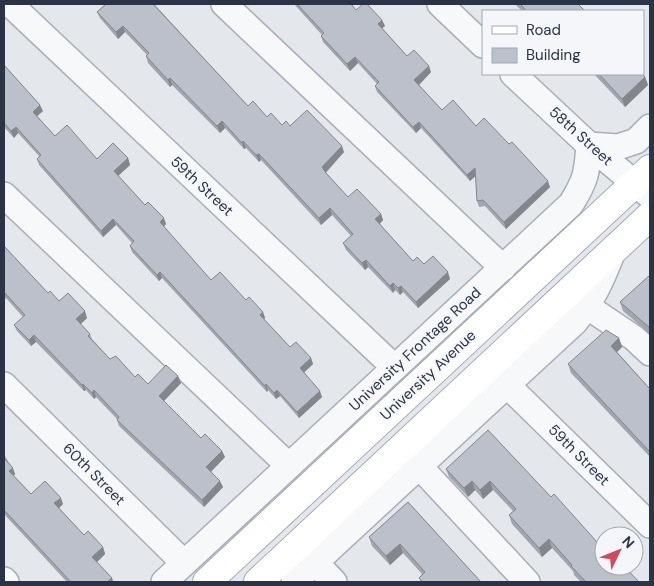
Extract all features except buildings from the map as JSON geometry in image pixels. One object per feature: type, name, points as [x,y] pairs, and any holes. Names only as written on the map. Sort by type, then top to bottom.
[{"type":"main road","name":"University Avenue","points":[[207,582],[590,224],[645,183]]},
{"type":"main road","points":[[258,582],[650,216]]},
{"type":"street","name":"59th Street","points":[[10,4],[394,367]]},
{"type":"street","points":[[224,4],[508,262],[590,224]]},
{"type":"street","points":[[440,4],[482,44]]},
{"type":"street","name":"58th Street","points":[[514,75],[589,145],[645,183]]},
{"type":"street","points":[[589,145],[618,147],[636,141],[650,127]]},
{"type":"street","name":"University Frontage Road","points":[[164,582],[571,204],[587,174],[589,145]]},
{"type":"street","points":[[4,195],[289,466]]},
{"type":"street","points":[[294,582],[575,322],[588,306],[600,285],[613,251]]},
{"type":"street","points":[[588,306],[634,338],[650,353]]},
{"type":"street","name":"60th Street","points":[[4,385],[184,563]]},
{"type":"street","name":"59th Street","points":[[507,385],[650,526]]},
{"type":"street","points":[[419,466],[527,582]]},
{"type":"street","points":[[315,562],[334,582]]}]
